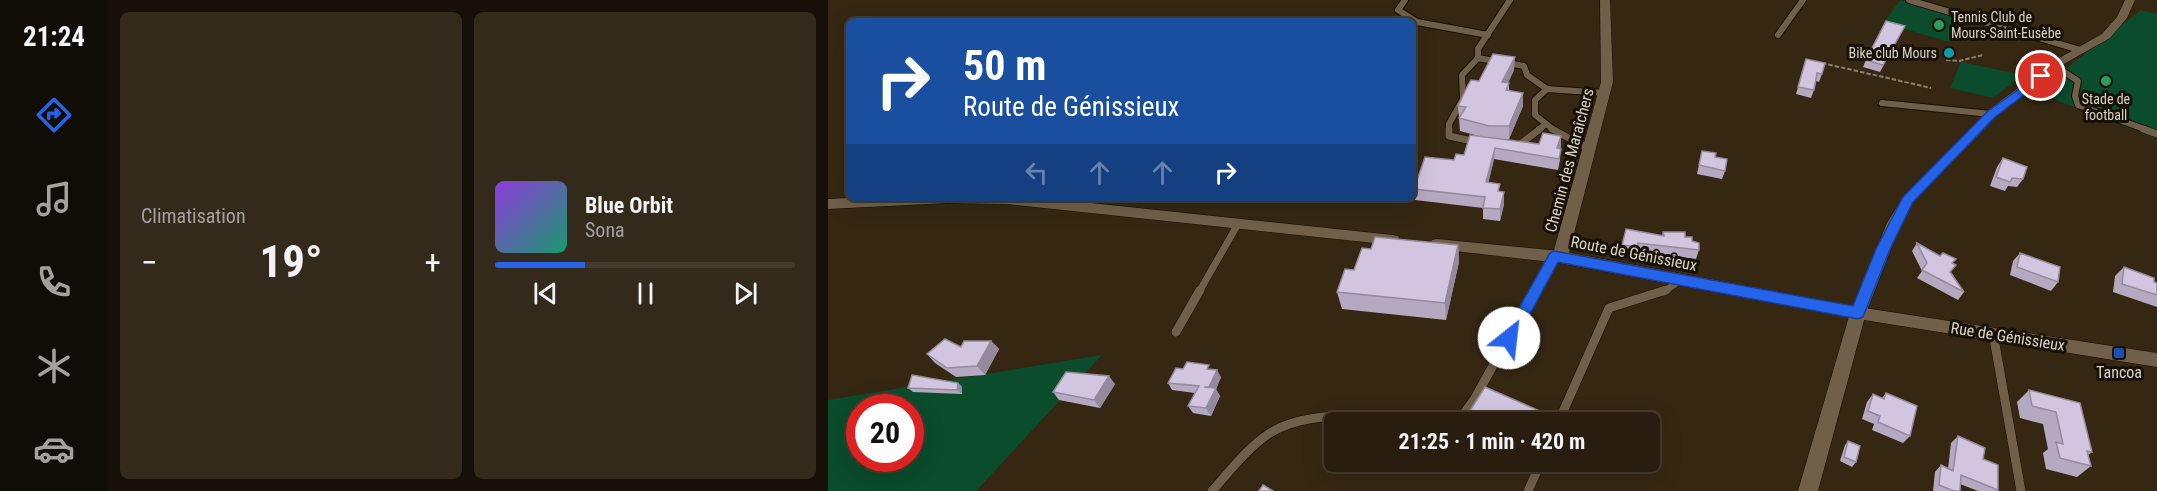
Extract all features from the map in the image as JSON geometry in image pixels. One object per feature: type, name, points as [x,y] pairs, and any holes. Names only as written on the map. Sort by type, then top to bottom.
[{"type":"street","name":"Chemin des Maraîchers","points":[[1557,257],[1607,82],[1605,0]]},
{"type":"street","points":[[1808,491],[1858,313],[1883,249],[1908,200],[1991,114],[2055,66],[2106,36],[2122,18],[2130,0]]},
{"type":"street","name":"Route de Génissieux","points":[[828,204],[888,201]]},
{"type":"street","name":"Route de Génissieux","points":[[1026,201],[1557,257],[1858,313]]},
{"type":"street","name":"Rue de Génissieux","points":[[1858,313],[2157,360]]},
{"type":"lane","points":[[1405,0],[1398,10],[1410,18]]},
{"type":"lane","points":[[1488,144],[1449,136],[1449,124],[1463,99],[1462,75],[1478,58],[1478,49],[1510,0]]},
{"type":"lane","points":[[1778,35],[1803,0]]},
{"type":"lane","points":[[1908,0],[2080,50]]},
{"type":"lane","points":[[1416,22],[1488,35]]},
{"type":"lane","points":[[1478,58],[1524,66],[1527,75],[1547,89],[1604,93]]},
{"type":"lane","points":[[2055,66],[2079,81],[2075,96],[2078,105],[2157,134]]},
{"type":"lane","points":[[1547,89],[1535,100],[1535,115],[1589,149]]},
{"type":"lane","points":[[1882,103],[1991,114]]},
{"type":"lane","points":[[1509,144],[1519,145],[1546,124]]},
{"type":"lane","points":[[1176,332],[1238,224]]},
{"type":"lane","points":[[1212,491],[1243,456],[1261,440],[1279,428],[1298,421],[1345,418],[1451,423],[1460,419],[1475,398],[1557,257]]},
{"type":"lane","points":[[1563,412],[1609,308],[1663,292],[1679,281]]},
{"type":"lane","points":[[1993,333],[2021,491]]},
{"type":"lane","points":[[1528,491],[1537,472]]},
{"type":"path","points":[[1946,60],[1959,62],[1983,55]]},
{"type":"path","points":[[1819,62],[1931,88]]},
{"type":"green space","points":[[1900,0],[1962,17],[1949,42],[1884,23]]},
{"type":"green space","name":"Stade de football","points":[[2141,10],[2157,14],[2157,139],[2043,95],[2068,67]]},
{"type":"green space","points":[[1961,62],[2023,75],[1993,98],[1950,88]]},
{"type":"green space","points":[[1102,355],[976,491],[828,491],[828,400],[846,397],[846,472],[924,472],[924,394],[865,394]]},
{"type":"building","points":[[1886,21],[1905,26],[1883,65],[1866,60]]},
{"type":"building","points":[[1493,54],[1515,57],[1502,82],[1509,83],[1506,90],[1523,93],[1509,126],[1489,126],[1459,118],[1466,107],[1458,106],[1468,85],[1471,80],[1479,81]]},
{"type":"building","points":[[1806,59],[1825,63],[1822,74],[1817,73],[1814,90],[1798,87]]},
{"type":"building","points":[[1543,133],[1561,136],[1557,148],[1561,149],[1559,159],[1495,148],[1486,182],[1500,184],[1498,191],[1504,192],[1500,209],[1483,208],[1485,197],[1416,189],[1425,157],[1454,160],[1456,154],[1464,155],[1470,135],[1539,144]]},
{"type":"building","points":[[1702,151],[1716,153],[1715,157],[1727,159],[1725,171],[1699,165]]},
{"type":"building","points":[[2003,158],[2027,167],[2023,179],[2012,178],[2010,182],[1996,177]]},
{"type":"building","points":[[1626,229],[1664,236],[1663,232],[1685,232],[1685,237],[1692,237],[1692,241],[1699,243],[1699,250],[1638,243],[1637,247],[1622,245]]},
{"type":"building","points":[[1375,237],[1458,245],[1445,303],[1337,292],[1345,269],[1354,270],[1362,248],[1371,249]]},
{"type":"building","points":[[1917,243],[1940,256],[1943,253],[1956,259],[1952,263],[1956,265],[1950,272],[1964,292],[1922,270],[1927,263]]},
{"type":"building","points":[[2020,253],[2060,267],[2058,282],[2017,267]]},
{"type":"building","points":[[2124,267],[2154,278],[2154,282],[2157,283],[2157,295],[2122,284]]},
{"type":"building","points":[[945,339],[961,347],[964,341],[991,341],[977,366],[947,368],[927,354]]},
{"type":"building","points":[[1187,362],[1209,365],[1207,369],[1217,370],[1209,387],[1204,387],[1216,388],[1206,408],[1188,406],[1199,386],[1168,383],[1176,368],[1183,369]]},
{"type":"building","points":[[1066,372],[1109,376],[1094,400],[1053,392]]},
{"type":"building","points":[[912,375],[958,383],[957,390],[908,388]]},
{"type":"building","points":[[1485,387],[1542,412],[1469,412]]},
{"type":"building","points":[[2029,390],[2080,403],[2092,452],[2087,451],[2091,466],[2060,458],[2056,442],[2063,444],[2056,412],[2032,406]]},
{"type":"building","points":[[1886,393],[1917,406],[1910,436],[1878,422],[1880,416],[1868,411],[1873,394],[1884,399]]},
{"type":"building","points":[[1958,436],[1985,448],[1983,459],[1998,465],[1998,490],[1961,475],[1960,491],[1939,485],[1941,465],[1953,471]]},
{"type":"building","points":[[1848,441],[1860,446],[1856,462],[1844,457]]},
{"type":"building","points":[[1263,485],[1273,491],[1259,491]]},
{"type":"place","name":"Tennis Club de Mours-Saint-Eusèbe","points":[[1939,25]]},
{"type":"place","name":"Bike club Mours","points":[[1949,53]]},
{"type":"place","name":"Stade de football","points":[[2106,81]]},
{"type":"place","name":"Tancoa","points":[[2119,353]]},
{"type":"route","points":[[1509,338],[1554,256],[1858,313],[1894,223],[1908,200],[1991,114],[2041,76]]}]
